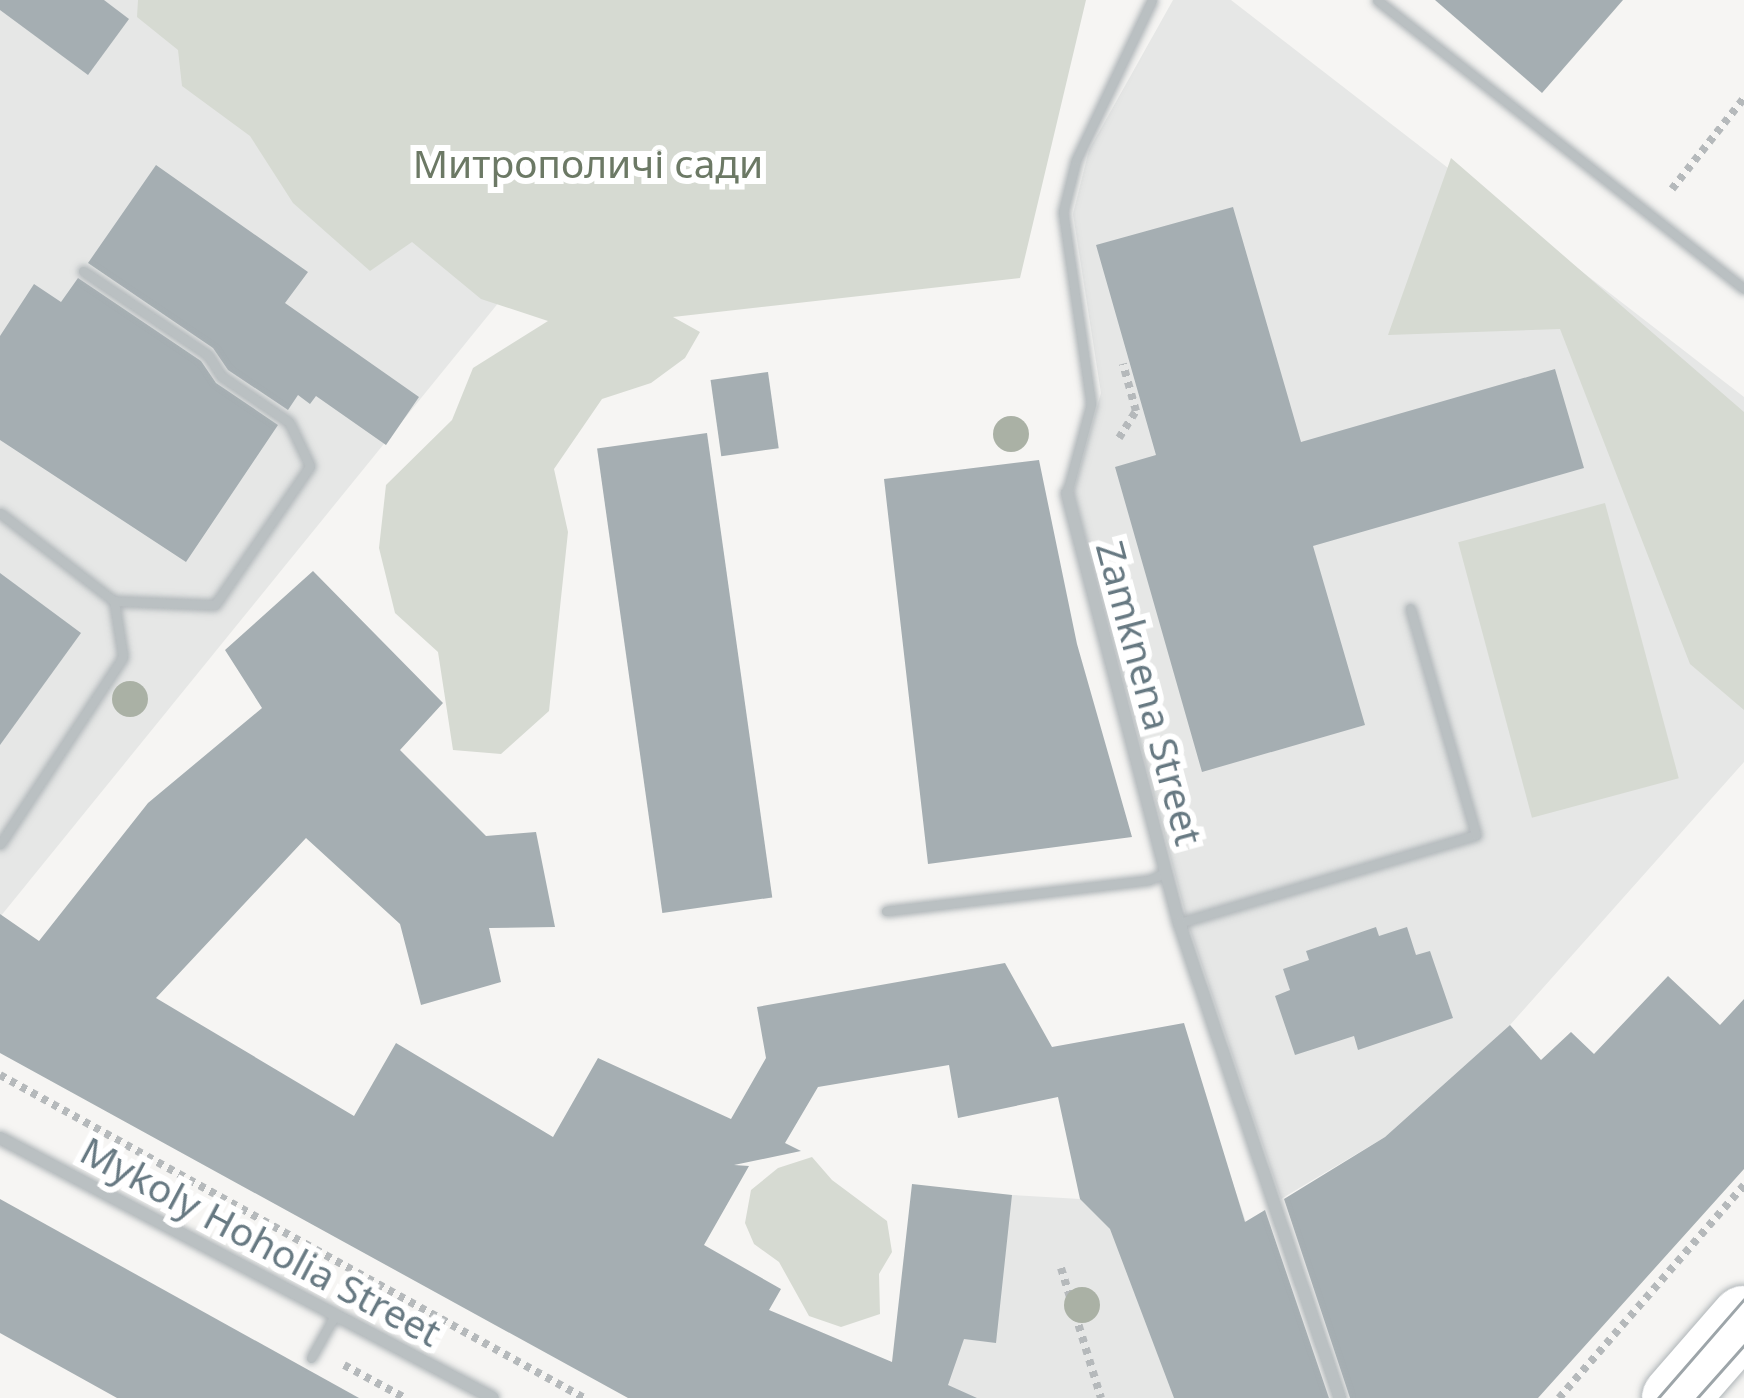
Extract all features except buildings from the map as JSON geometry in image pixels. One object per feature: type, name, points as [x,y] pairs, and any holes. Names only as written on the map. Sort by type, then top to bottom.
[{"type":"main road","points":[[1675,1398],[1744,1319]]},
{"type":"street","name":"Zamknena Street","points":[[1067,494],[1179,922],[1340,1398]]},
{"type":"street","name":"Mykoly Hoholia Street","points":[[0,1138],[493,1398]]},
{"type":"lane","name":"Zamknena Street","points":[[1067,494],[1090,404],[1063,212],[1076,160],[1152,0]]},
{"type":"lane","points":[[1377,0],[1744,289]]},
{"type":"lane","points":[[0,513],[114,601],[215,605],[310,466],[289,422],[220,376],[208,355],[83,271]]},
{"type":"lane","points":[[0,844],[123,657],[114,601]]},
{"type":"lane","points":[[1179,922],[1476,835],[1410,608]]},
{"type":"lane","points":[[886,911],[1149,880],[1165,873]]},
{"type":"lane","points":[[311,1358],[335,1315]]},
{"type":"path","points":[[1650,217],[1744,98]]},
{"type":"path","points":[[1115,443],[1136,411],[1118,350]]},
{"type":"path","points":[[0,1075],[584,1398]]},
{"type":"path","points":[[1559,1398],[1744,1185]]},
{"type":"path","points":[[1061,1268],[1101,1398]]},
{"type":"shaded area","points":[[0,0],[138,0],[663,100],[0,917]]},
{"type":"shaded area","points":[[1173,0],[1231,0],[1744,397],[1744,762],[1510,1025],[1385,1137],[1281,1199],[1189,927],[1073,493],[1101,393],[1073,214],[1089,150]]},
{"type":"shaded area","points":[[1228,1169],[1306,1398],[908,1398],[1012,1195],[1080,1199]]},
{"type":"green space","name":"Митрополичі сади","points":[[138,0],[1086,0],[1020,278],[673,317],[700,332],[685,358],[651,383],[602,399],[554,469],[568,532],[549,711],[501,754],[453,750],[438,652],[395,613],[379,548],[386,485],[452,420],[473,368],[548,321],[481,299],[412,242],[370,271],[293,203],[250,136],[182,86],[178,50],[137,17]]},
{"type":"green space","points":[[1451,158],[1744,412],[1744,710],[1690,664],[1560,329],[1388,335]]},
{"type":"green space","points":[[1605,503],[1679,778],[1532,818],[1458,542]]},
{"type":"green space","points":[[812,1157],[832,1180],[887,1221],[892,1252],[879,1274],[880,1314],[841,1327],[809,1316],[779,1262],[754,1244],[745,1223],[751,1190],[778,1168]]},
{"type":"tram line","points":[[1658,1398],[1744,1299]]},
{"type":"tram line","points":[[1697,1398],[1744,1345]]}]
